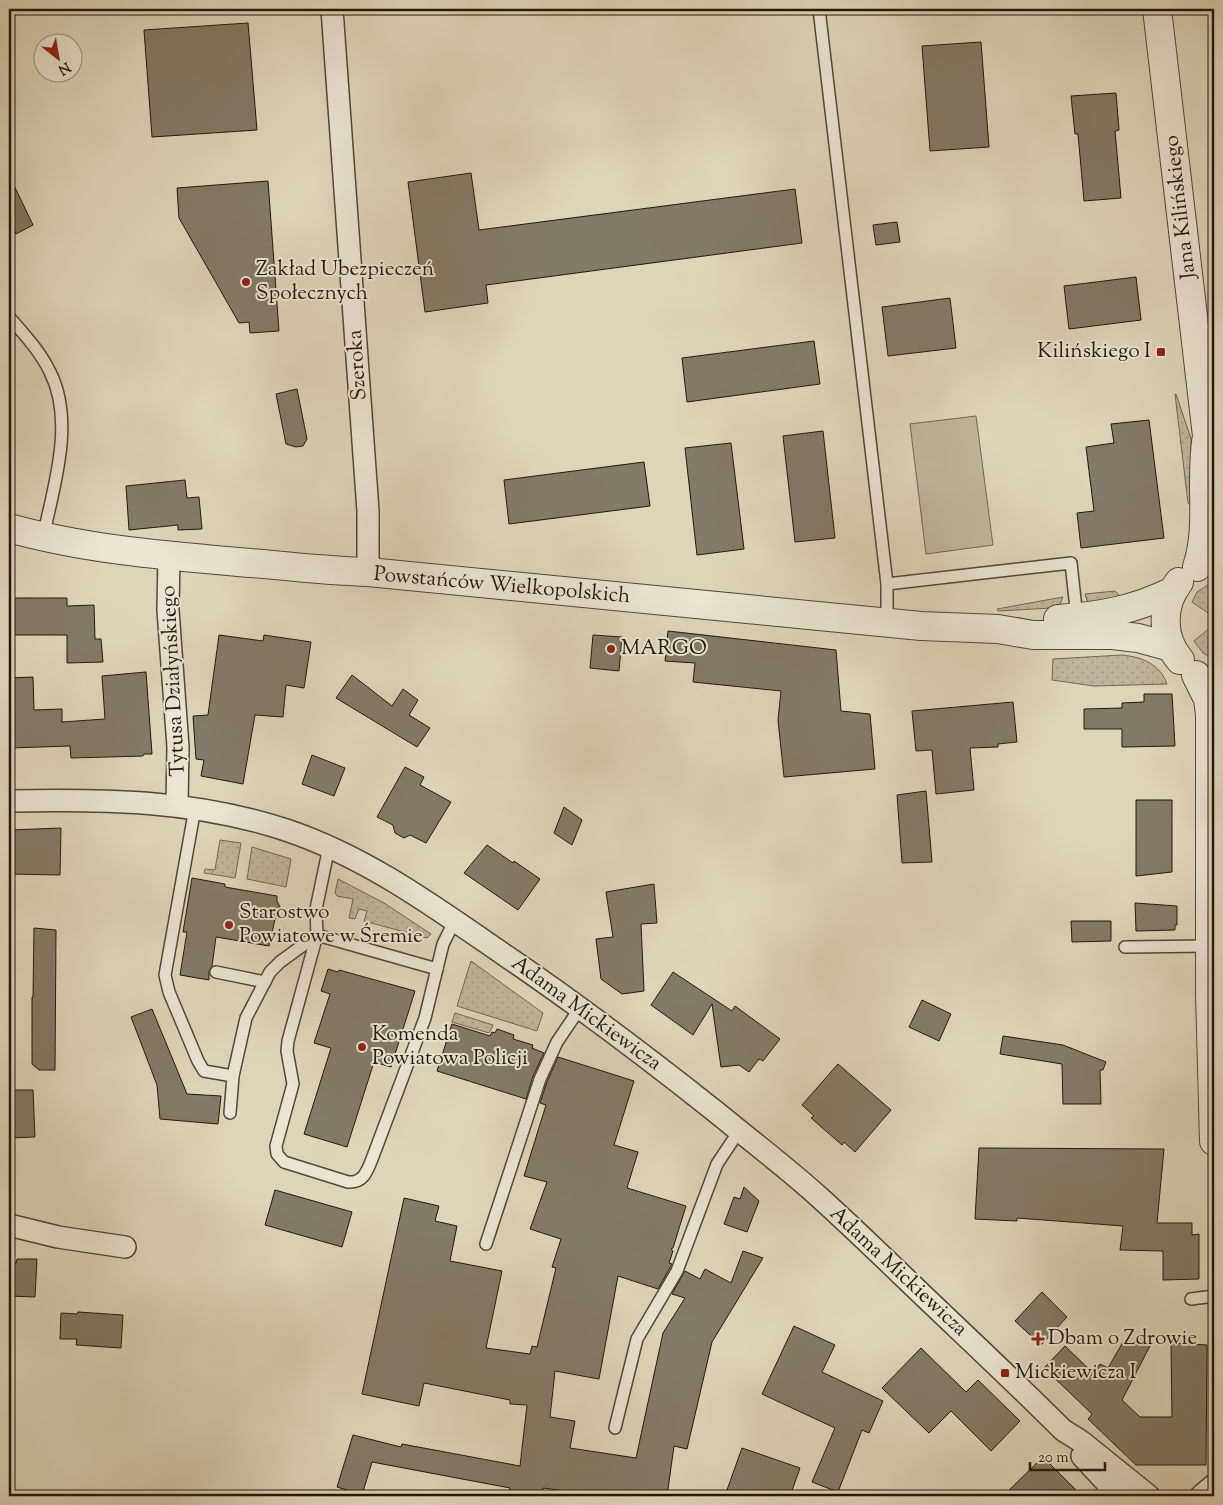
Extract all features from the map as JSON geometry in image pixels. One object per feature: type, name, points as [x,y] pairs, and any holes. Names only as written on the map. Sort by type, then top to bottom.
[{"type":"street","name":"Szeroka","points":[[332,9],[368,511],[368,572]]},
{"type":"street","name":"Jana Kilińskiego","points":[[1157,9],[1211,444],[1203,475],[1203,545],[1205,564]]},
{"type":"street","name":"Powstańców Wielkopolskich","points":[[9,528],[43,537],[99,547],[169,556],[332,571],[368,572],[921,626],[998,629],[1033,635],[1098,634],[1129,637],[1171,647]]},
{"type":"street","name":"Tytusa Działyńskiego","points":[[169,556],[168,610],[178,747],[186,807]]},
{"type":"street","points":[[1205,564],[1183,578],[1173,591],[1166,609],[1166,628],[1171,647],[1186,667],[1205,678],[1210,716],[1210,946],[1214,1140]]},
{"type":"street","name":"Powstańców Wielkopolskich","points":[[998,629],[1030,622],[1077,618],[1128,610],[1173,591]]},
{"type":"street","name":"Adama Mickiewicza","points":[[9,802],[83,800],[186,807],[265,824],[305,837],[386,876],[455,920],[580,1008],[740,1131],[836,1212],[1063,1430],[1082,1442],[1149,1496]]},
{"type":"street","points":[[9,1225],[58,1237],[126,1247]]},
{"type":"street","name":"Adama Mickiewicza","points":[[1063,1430],[1075,1448],[1119,1496]]},
{"type":"street","points":[[1201,1496],[1214,1485]]},
{"type":"lane","points":[[819,9],[887,584],[887,622]]},
{"type":"lane","points":[[9,317],[38,352],[50,372],[60,400],[60,453],[43,537]]},
{"type":"lane","points":[[887,584],[1070,563],[1077,618]]},
{"type":"lane","points":[[186,807],[165,968],[166,983],[201,1067],[208,1072],[233,1076]]},
{"type":"lane","points":[[329,847],[316,909],[317,935],[288,1041],[288,1056],[293,1084],[276,1146],[277,1154],[284,1162],[348,1182],[358,1182],[363,1178],[425,1018],[446,936],[455,920]]},
{"type":"lane","points":[[317,935],[437,969]]},
{"type":"lane","points":[[230,1113],[233,1076],[246,1018],[270,972],[280,962],[317,935]]},
{"type":"lane","points":[[1125,947],[1210,946]]},
{"type":"lane","points":[[216,972],[265,982]]},
{"type":"lane","points":[[486,1244],[540,1078],[556,1042],[580,1008]]},
{"type":"lane","points":[[615,1428],[637,1339],[677,1272],[717,1164],[740,1131]]},
{"type":"lane","points":[[1191,1298],[1214,1296]]},
{"type":"shaded area","points":[[1175,394],[1191,439],[1192,507],[1188,503]]},
{"type":"shaded area","points":[[976,416],[993,545],[926,554],[910,424]]},
{"type":"shaded area","points":[[1214,581],[1214,611],[1211,615],[1192,602],[1197,592]]},
{"type":"shaded area","points":[[1115,591],[1120,596],[1121,602],[1088,603],[1085,594]]},
{"type":"shaded area","points":[[1063,597],[1059,606],[1052,608],[998,611],[997,609]]},
{"type":"shaded area","points":[[1212,626],[1214,629],[1214,659],[1203,653],[1194,641]]},
{"type":"shaded area","points":[[1122,655],[1149,663],[1160,671],[1167,684],[1094,686],[1052,680],[1053,659]]},
{"type":"shaded area","points":[[220,840],[241,843],[235,878],[204,873],[205,869],[215,870]]},
{"type":"shaded area","points":[[252,847],[291,859],[286,887],[247,879]]},
{"type":"shaded area","points":[[338,879],[384,903],[431,934],[427,938],[364,921],[367,911],[359,909],[355,919],[349,918],[353,899],[337,896],[335,893]]},
{"type":"shaded area","points":[[471,961],[543,1013],[537,1031],[457,1006]]},
{"type":"shaded area","points":[[455,1013],[493,1025],[489,1033],[452,1022]]},
{"type":"building","points":[[248,23],[257,130],[152,137],[144,30]]},
{"type":"building","points":[[981,42],[989,147],[930,151],[922,46]]},
{"type":"building","points":[[1116,93],[1119,130],[1115,131],[1121,198],[1084,201],[1078,134],[1075,134],[1071,96]]},
{"type":"building","points":[[471,173],[479,230],[795,189],[802,243],[486,285],[488,303],[425,312],[408,182]]},
{"type":"building","points":[[9,175],[33,225],[16,234],[9,218]]},
{"type":"building","name":"Zakład Ubezpieczeń Społecznych","points":[[268,181],[279,331],[250,333],[249,322],[239,323],[179,218],[177,188]]},
{"type":"building","points":[[897,222],[900,242],[876,245],[873,225]]},
{"type":"building","points":[[1136,277],[1141,320],[1069,329],[1064,286]]},
{"type":"building","points":[[950,298],[956,348],[888,356],[882,307]]},
{"type":"building","points":[[814,341],[820,384],[687,402],[682,358]]},
{"type":"building","points":[[297,389],[307,439],[303,446],[296,447],[286,444],[276,394]]},
{"type":"building","points":[[1149,420],[1164,538],[1081,548],[1077,513],[1094,511],[1086,447],[1114,443],[1111,424]]},
{"type":"building","points":[[823,431],[835,538],[795,542],[783,436]]},
{"type":"building","points":[[731,443],[744,549],[697,555],[685,448]]},
{"type":"building","points":[[644,462],[650,506],[509,524],[504,480]]},
{"type":"building","points":[[185,480],[187,498],[199,497],[202,529],[178,530],[178,525],[129,530],[126,486]]},
{"type":"building","points":[[9,598],[67,598],[67,606],[94,605],[95,639],[101,639],[103,662],[67,663],[67,635],[9,635]]},
{"type":"building","points":[[668,631],[836,650],[841,711],[870,714],[875,769],[784,777],[778,720],[781,691],[693,682],[695,663],[665,661]]},
{"type":"building","points":[[219,635],[263,641],[264,635],[311,642],[304,688],[286,685],[283,717],[255,715],[243,784],[201,776],[204,760],[196,759],[193,716],[208,715]]},
{"type":"building","points":[[593,635],[622,637],[619,671],[590,668]]},
{"type":"building","points":[[146,672],[152,754],[144,754],[143,756],[71,758],[70,746],[10,748],[9,678],[33,677],[34,710],[62,709],[62,722],[105,719],[102,676]]},
{"type":"building","points":[[352,675],[392,706],[403,689],[418,700],[409,715],[430,728],[417,747],[336,698]]},
{"type":"building","points":[[1144,694],[1172,694],[1175,746],[1122,747],[1122,729],[1084,729],[1084,709],[1122,708],[1122,703],[1144,702]]},
{"type":"building","points":[[1013,702],[1017,742],[998,744],[998,747],[970,748],[974,790],[936,794],[932,750],[916,751],[912,711]]},
{"type":"building","points":[[312,755],[345,768],[334,796],[302,784]]},
{"type":"building","points":[[405,767],[424,777],[420,785],[451,802],[426,843],[410,835],[404,838],[395,833],[393,825],[377,817]]},
{"type":"building","points":[[926,791],[932,862],[902,863],[897,795]]},
{"type":"building","points":[[1136,800],[1172,800],[1172,872],[1136,876]]},
{"type":"building","points":[[564,807],[582,820],[572,845],[554,833]]},
{"type":"building","points":[[61,828],[60,875],[9,874],[10,830]]},
{"type":"building","points":[[487,845],[540,879],[518,910],[464,873]]},
{"type":"building","name":"Starostwo Powiatowe w Śremie","points":[[192,878],[225,884],[225,887],[277,896],[280,907],[279,916],[275,919],[269,946],[216,937],[209,980],[180,975],[187,932],[183,932]]},
{"type":"building","points":[[654,884],[657,923],[641,924],[644,991],[622,994],[601,979],[596,939],[613,937],[606,892]]},
{"type":"building","points":[[1135,903],[1177,906],[1177,925],[1175,925],[1175,930],[1136,931]]},
{"type":"building","points":[[1071,921],[1111,921],[1111,941],[1072,942]]},
{"type":"building","points":[[34,928],[56,930],[55,1070],[39,1070],[32,1064]]},
{"type":"building","name":"Komenda Powiatowa Policji","points":[[328,969],[338,972],[339,970],[415,991],[391,1067],[374,1062],[347,1147],[304,1134],[331,1048],[314,1043],[330,994],[321,991]]},
{"type":"building","points":[[673,972],[732,1011],[735,1006],[780,1039],[763,1061],[759,1059],[749,1072],[739,1065],[721,1067],[712,1004],[693,1035],[651,1005]]},
{"type":"building","points":[[922,1000],[951,1014],[939,1041],[909,1027]]},
{"type":"building","points":[[152,1009],[187,1094],[221,1096],[218,1124],[160,1119],[157,1085],[131,1017]]},
{"type":"building","points":[[452,1024],[490,1036],[497,1029],[514,1035],[513,1039],[533,1045],[532,1048],[544,1053],[533,1076],[526,1099],[437,1071]]},
{"type":"building","points":[[1003,1036],[1063,1045],[1106,1062],[1103,1070],[1100,1070],[1101,1104],[1063,1104],[1062,1064],[1000,1054]]},
{"type":"building","points":[[558,1057],[634,1081],[614,1145],[638,1152],[627,1188],[686,1206],[673,1248],[671,1249],[673,1251],[669,1263],[672,1264],[658,1289],[618,1276],[599,1379],[555,1371],[550,1417],[575,1421],[570,1448],[636,1458],[663,1333],[685,1298],[672,1294],[685,1271],[700,1279],[705,1269],[731,1283],[743,1251],[763,1258],[712,1342],[687,1449],[674,1446],[667,1496],[600,1496],[543,1488],[542,1496],[509,1496],[510,1488],[372,1462],[362,1495],[337,1487],[353,1435],[401,1447],[402,1444],[520,1466],[527,1405],[510,1404],[510,1400],[424,1383],[419,1406],[362,1394],[404,1198],[439,1206],[435,1221],[457,1226],[450,1261],[502,1271],[486,1348],[530,1354],[532,1346],[537,1347],[556,1268],[552,1267],[561,1239],[530,1229],[547,1182],[524,1176],[546,1105],[540,1103]]},
{"type":"building","points":[[838,1064],[891,1110],[855,1152],[844,1142],[842,1145],[811,1118],[814,1116],[802,1105]]},
{"type":"building","points":[[9,1090],[33,1090],[35,1137],[9,1138]]},
{"type":"building","points":[[979,1148],[1164,1149],[1157,1223],[1192,1223],[1192,1235],[1199,1234],[1199,1279],[1163,1280],[1163,1251],[1120,1250],[1123,1226],[1017,1218],[1017,1221],[975,1219]]},
{"type":"building","points":[[744,1187],[759,1201],[747,1232],[724,1224],[734,1197],[740,1199]]},
{"type":"building","points":[[275,1190],[352,1212],[342,1247],[265,1225]]},
{"type":"building","points":[[17,1259],[37,1259],[35,1297],[9,1296],[9,1263],[16,1263]]},
{"type":"building","points":[[1042,1292],[1067,1317],[1041,1345],[1015,1321]]},
{"type":"building","points":[[78,1312],[123,1315],[121,1348],[76,1345],[77,1339],[60,1339],[61,1313],[77,1314]]},
{"type":"building","points":[[794,1326],[835,1345],[822,1372],[883,1401],[869,1433],[862,1430],[838,1492],[812,1482],[835,1428],[762,1394]]},
{"type":"building","points":[[1123,1342],[1152,1342],[1122,1400],[1140,1417],[1172,1417],[1171,1343],[1207,1345],[1206,1465],[1136,1465],[1088,1419],[1092,1414],[1044,1368],[1065,1346],[1093,1373],[1100,1364],[1108,1368]]},
{"type":"building","points":[[921,1348],[966,1392],[978,1380],[1020,1421],[991,1451],[951,1411],[929,1433],[882,1388]]},
{"type":"building","points":[[742,1448],[800,1468],[790,1496],[747,1496],[727,1490]]},
{"type":"building","points":[[1043,1457],[1082,1496],[1003,1496]]},
{"type":"place","name":"Zakład Ubezpieczeń Społecznych","points":[[246,282]]},
{"type":"place","name":"Kilińskiego I","points":[[1161,352]]},
{"type":"place","name":"MARGO","points":[[611,649]]},
{"type":"place","name":"Starostwo Powiatowe w Śremie","points":[[229,925]]},
{"type":"place","name":"Komenda Powiatowa Policji","points":[[362,1047]]},
{"type":"place","name":"Dbam o Zdrowie","points":[[1038,1339]]},
{"type":"place","name":"Mickiewicza I","points":[[1005,1373]]}]
